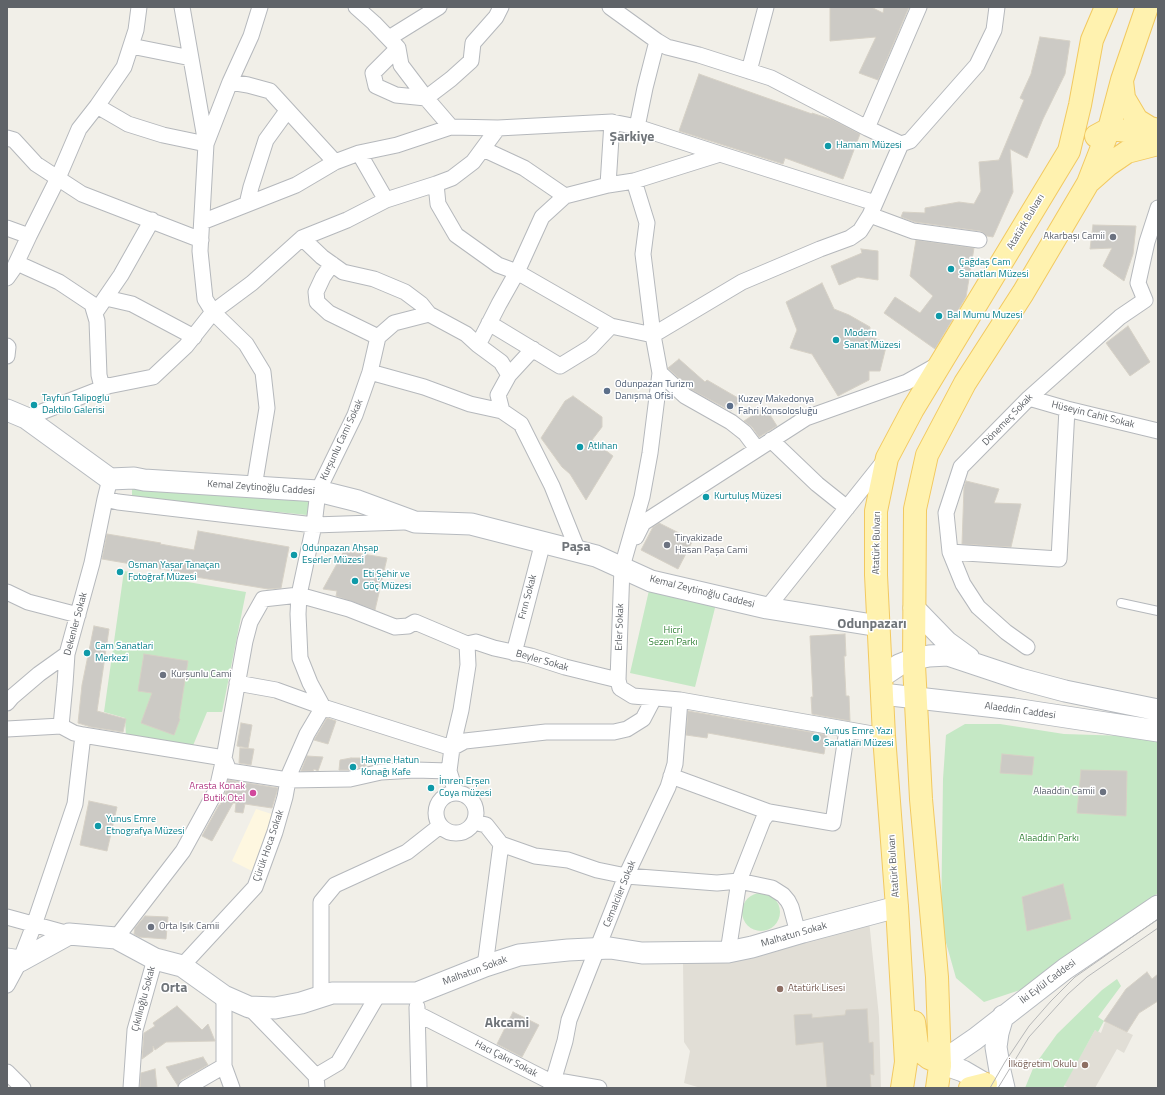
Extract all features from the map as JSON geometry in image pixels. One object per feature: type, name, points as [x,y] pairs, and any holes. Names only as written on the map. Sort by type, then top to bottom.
[{"type":"main road","points":[[1091,7],[1092,40]]},
{"type":"main road","name":"Atatürk Bulvarı","points":[[902,1088],[906,1062],[897,907],[884,736],[876,575],[876,511],[887,458],[913,409],[1069,151],[1080,105],[1092,40],[1106,7]]},
{"type":"main road","points":[[937,1088],[934,1060],[937,977],[921,800],[914,659],[915,509],[927,455],[965,382],[1023,293],[1088,183],[1109,129],[1122,80],[1147,7]]},
{"type":"main road","points":[[1122,80],[1124,98],[1136,120],[1150,128],[1158,130]]},
{"type":"main road","points":[[1069,151],[1109,129],[1158,134]]},
{"type":"main road","points":[[1088,183],[1108,165],[1127,152],[1158,144]]},
{"type":"main road","points":[[900,959],[907,966],[910,973],[917,1045],[920,1051],[934,1060]]},
{"type":"main road","points":[[906,1062],[916,1059],[934,1060]]},
{"type":"street","points":[[7,278],[17,263],[58,178],[79,129],[124,68],[136,30],[140,7]]},
{"type":"street","points":[[182,7],[206,144],[200,251],[205,299],[214,312],[246,344],[263,372],[266,408],[254,487]]},
{"type":"street","points":[[206,144],[230,82],[251,36],[260,7]]},
{"type":"street","points":[[356,7],[393,43],[401,66],[451,127]]},
{"type":"street","points":[[439,7],[393,43],[373,73],[376,86],[396,95],[426,98],[451,80],[471,61],[473,43],[496,17],[501,7]]},
{"type":"street","points":[[610,7],[657,41],[668,47],[699,55],[771,78],[901,144],[910,141],[977,65],[994,30],[997,7]]},
{"type":"street","points":[[749,71],[766,7]]},
{"type":"street","points":[[867,128],[919,7]]},
{"type":"street","points":[[637,127],[657,41]]},
{"type":"street","points":[[131,46],[191,58]]},
{"type":"street","points":[[230,82],[248,84],[270,91],[335,162]]},
{"type":"street","points":[[97,106],[128,124],[163,135],[206,144]]},
{"type":"street","points":[[247,204],[266,140],[287,111]]},
{"type":"street","points":[[608,185],[612,122]]},
{"type":"street","points":[[202,222],[296,184],[335,162],[359,153],[397,145],[451,127],[498,128],[612,122],[637,127],[720,154],[873,209],[913,231],[978,240]]},
{"type":"street","points":[[16,414],[108,386],[153,377],[186,346],[214,312],[252,283],[302,238],[347,220],[386,200],[452,178],[473,162],[498,128]]},
{"type":"street","points":[[7,138],[14,140],[36,164],[82,194],[201,240]]},
{"type":"street","points":[[436,184],[438,204],[456,235],[498,265],[517,272],[611,326],[653,335],[742,282],[850,238],[860,231],[873,209],[901,144]]},
{"type":"street","points":[[483,149],[524,168],[565,196]]},
{"type":"street","points":[[359,153],[386,200]]},
{"type":"street","points":[[478,345],[517,272],[542,217],[565,196],[608,185],[634,181],[720,154]]},
{"type":"street","points":[[622,567],[642,497],[650,453],[660,373],[653,335],[644,254],[647,223],[634,181]]},
{"type":"street","name":"Dönemeç Sokak","points":[[1027,648],[1006,632],[978,606],[963,584],[950,552],[946,513],[961,467],[1028,398],[1120,316],[1152,300],[1138,283],[1147,242],[1158,208]]},
{"type":"street","points":[[95,313],[121,275],[152,220]]},
{"type":"street","points":[[7,228],[29,236]]},
{"type":"street","points":[[302,238],[343,272],[374,279],[405,292],[421,304],[429,314],[466,334],[501,362],[509,375]]},
{"type":"street","points":[[17,263],[59,282],[92,304],[97,321],[99,375],[101,383],[108,386]]},
{"type":"street","points":[[332,264],[322,277],[316,292],[317,302],[329,312],[378,337],[394,323],[429,314]]},
{"type":"street","points":[[106,298],[132,304],[194,337]]},
{"type":"street","points":[[489,323],[560,366],[591,347],[611,326]]},
{"type":"street","name":"Kurşunlu Cami Sokak","points":[[323,707],[310,683],[300,658],[298,614],[299,596],[314,525],[318,491],[356,415],[370,372],[378,337]]},
{"type":"street","points":[[7,346],[7,356]]},
{"type":"street","points":[[502,411],[498,394],[509,375],[532,349]]},
{"type":"street","points":[[622,567],[643,523],[757,449],[806,418],[907,382],[942,363]]},
{"type":"street","points":[[370,372],[424,387],[470,404],[502,411],[521,424],[552,486],[578,551]]},
{"type":"street","points":[[660,373],[685,396],[730,422],[745,433],[757,449]]},
{"type":"street","name":"Hüseyin Cahit Sokak","points":[[1028,398],[1158,431]]},
{"type":"street","points":[[950,552],[1059,559],[1067,409]]},
{"type":"street","points":[[16,414],[107,489],[314,525],[370,522],[415,522]]},
{"type":"street","points":[[772,440],[817,484],[847,508]]},
{"type":"street","points":[[767,608],[887,458]]},
{"type":"street","name":"Kemal Zeytinoğlu Caddesi","points":[[107,489],[134,478],[144,480],[318,491],[358,501],[415,522],[471,524],[578,551],[596,556],[651,581],[767,608],[879,626]]},
{"type":"street","name":"Dekenler Sokak","points":[[61,726],[68,654],[92,563],[107,489]]},
{"type":"street","name":"Fırın Sokak","points":[[514,653],[543,542]]},
{"type":"street","name":"Erler Sokak","points":[[619,684],[622,567]]},
{"type":"street","points":[[7,592],[28,602],[78,615]]},
{"type":"street","points":[[116,938],[183,851],[217,789],[245,640],[250,622],[263,600],[299,596]]},
{"type":"street","name":"Beyler Sokak","points":[[299,596],[349,609],[395,627],[408,626],[415,622],[467,644],[476,642],[494,648],[531,656],[619,684],[633,696],[680,700],[884,736]]},
{"type":"street","points":[[914,608],[947,642],[978,664]]},
{"type":"street","points":[[456,793],[449,771],[468,665],[467,644]]},
{"type":"street","points":[[7,703],[12,696],[39,674],[68,654]]},
{"type":"street","points":[[882,686],[899,665],[914,659],[929,656],[948,655],[1020,679],[1065,691],[1158,710]]},
{"type":"street","points":[[237,683],[276,690],[323,707],[452,748],[465,741],[546,732],[614,732],[627,729],[643,719],[654,698]]},
{"type":"street","name":"Alaeddin Caddesi","points":[[882,686],[916,698],[1014,709],[1158,731]]},
{"type":"street","name":"Cemalciler Sokak","points":[[552,1086],[569,1020],[626,876],[668,787],[675,764],[680,700]]},
{"type":"street","name":"Çürük Hoca Sokak","points":[[182,966],[255,887],[275,832],[289,775],[307,734],[323,707]]},
{"type":"street","points":[[7,729],[61,726],[74,733],[224,758]]},
{"type":"street","points":[[671,776],[769,812],[833,823],[847,730]]},
{"type":"street","points":[[7,985],[13,960],[34,925],[74,804],[84,734]]},
{"type":"street","points":[[224,758],[229,771],[288,780],[350,779],[381,772],[415,770],[449,771]]},
{"type":"street","points":[[456,793],[462,794],[473,802],[476,808],[474,822],[470,828],[464,832],[458,834],[451,833],[440,826],[437,820],[437,808],[444,797],[456,793]]},
{"type":"street","points":[[728,952],[739,881],[763,820],[769,812]]},
{"type":"street","points":[[474,822],[486,825],[501,844],[535,856],[568,860],[597,870],[626,876],[717,883],[739,881],[772,888],[783,895],[792,907],[798,933]]},
{"type":"street","points":[[321,997],[322,902],[335,885],[407,852],[440,826]]},
{"type":"street","points":[[485,966],[501,844]]},
{"type":"street","name":"İki Eylül Caddesi","points":[[934,1060],[969,1043],[1065,969],[1158,906]]},
{"type":"street","name":"Malhatun Sokak","points":[[69,934],[116,938],[155,959],[182,966],[224,996],[249,1008],[275,1008],[301,1003],[332,993],[417,993],[485,966],[519,955],[598,948],[610,948],[642,953],[728,952],[752,947],[798,933],[897,907]]},
{"type":"street","points":[[7,917],[69,934]]},
{"type":"street","points":[[13,960],[69,934]]},
{"type":"street","name":"Çıkıllıoğlu Sokak","points":[[132,1088],[135,1030],[155,959]]},
{"type":"street","points":[[249,1008],[317,1082],[338,1062],[379,993]]},
{"type":"street","points":[[417,993],[419,1088]]},
{"type":"street","points":[[224,996],[224,1066],[232,1088]]},
{"type":"street","name":"Hacı Çakır Sokak","points":[[418,1014],[552,1086],[564,1082],[599,1088]]},
{"type":"street","points":[[934,1060],[963,1071],[988,1087],[1000,1071],[996,1047],[998,1033],[1004,1016]]},
{"type":"street","points":[[186,1088],[224,1066]]},
{"type":"street","points":[[7,1072],[23,1088]]},
{"type":"lane","points":[[1121,603],[1158,611]]},
{"type":"shaded area","points":[[256,809],[278,816],[256,873],[232,861]]},
{"type":"shaded area","name":"Atatürk Lisesi","points":[[869,920],[879,1017],[881,1088],[701,1088],[684,1083],[690,1051],[684,1042],[683,962]]},
{"type":"shaded area","points":[[1105,1022],[1133,1035],[1124,1053],[1117,1049],[1095,1088],[1069,1088],[1064,1085],[1095,1030],[1101,1033]]},
{"type":"green space","points":[[132,479],[310,494],[307,515],[132,497]]},
{"type":"green space","points":[[124,571],[246,592],[222,712],[207,712],[192,748],[126,736],[125,718],[104,712]]},
{"type":"green space","name":"Hicri Sezen Parkı","points":[[650,586],[716,604],[695,687],[630,673]]},
{"type":"green space","name":"Alaaddin Parkı","points":[[965,724],[1000,724],[1064,734],[1158,737],[1158,893],[1023,989],[984,1002],[956,978],[941,925],[943,779],[946,735]]},
{"type":"green space","points":[[757,893],[765,893],[772,896],[777,901],[780,912],[777,923],[772,928],[765,931],[757,931],[750,928],[745,923],[742,916],[742,908],[745,901],[750,896]]},
{"type":"green space","points":[[1117,979],[1121,986],[1098,1017],[1104,1021],[1098,1032],[1095,1030],[1063,1088],[1025,1088],[1034,1066],[1057,1034],[1102,990]]},
{"type":"building","points":[[830,7],[871,7],[883,13],[884,7],[909,7],[878,80],[859,73],[876,37],[830,41]]},
{"type":"building","points":[[1040,37],[1070,41],[1065,74],[1043,119],[1027,158],[1010,149],[1013,192],[993,237],[987,236],[980,231],[915,222],[901,217],[903,212],[925,213],[925,208],[959,202],[974,204],[981,191],[979,162],[999,160],[1024,100],[1020,98],[1031,74]]},
{"type":"building","points":[[699,74],[833,120],[860,134],[843,179],[785,158],[783,164],[679,131]]},
{"type":"building","name":"Akarbaşı Camii","points":[[1093,225],[1136,226],[1133,254],[1124,281],[1103,266],[1112,248],[1090,249]]},
{"type":"building","points":[[916,240],[974,248],[966,297],[935,349],[884,313],[895,297],[920,313],[933,296],[910,276]]},
{"type":"building","points":[[861,249],[878,251],[878,280],[858,277],[839,285],[831,266],[862,253]]},
{"type":"building","name":"Modern Sanat Müzesi","points":[[822,283],[834,309],[849,315],[870,327],[869,336],[887,343],[880,371],[869,371],[869,380],[838,396],[812,354],[790,348],[797,330],[786,302]]},
{"type":"building","points":[[1128,326],[1150,362],[1130,376],[1106,343]]},
{"type":"building","points":[[679,359],[705,382],[707,380],[738,398],[738,403],[731,411],[690,389],[668,368]]},
{"type":"building","name":"Atlıhan","points":[[573,396],[602,417],[602,427],[592,440],[613,456],[586,500],[570,474],[562,467],[541,438],[565,401]]},
{"type":"building","points":[[765,407],[777,426],[759,437],[752,427],[744,421]]},
{"type":"building","points":[[966,481],[999,489],[994,503],[1021,504],[1011,547],[962,544],[964,487]]},
{"type":"building","name":"Tiryakizade Hasan Paşa Cami","points":[[659,523],[693,540],[678,569],[641,550],[653,527]]},
{"type":"building","points":[[198,531],[289,547],[281,588],[268,589],[102,559],[107,534],[194,550]]},
{"type":"building","points":[[344,551],[387,558],[375,610],[336,596],[337,591],[323,589]]},
{"type":"building","points":[[94,626],[109,629],[97,711],[126,719],[123,732],[91,727],[78,723],[82,685]]},
{"type":"building","points":[[845,634],[846,656],[844,656],[846,696],[849,696],[850,721],[812,714],[811,697],[813,697],[810,636]]},
{"type":"building","name":"Kurşunlu Cami","points":[[144,654],[188,661],[180,719],[174,735],[141,723],[152,693],[138,691]]},
{"type":"building","points":[[688,711],[827,735],[824,754],[708,733],[707,738],[686,735]]},
{"type":"building","points":[[327,718],[336,721],[328,744],[314,740]]},
{"type":"building","points":[[241,723],[252,725],[248,748],[237,746]]},
{"type":"building","points":[[240,748],[254,749],[251,765],[239,763]]},
{"type":"building","points":[[1002,754],[1034,757],[1032,775],[1000,773]]},
{"type":"building","points":[[307,756],[323,757],[318,771],[314,769],[313,771],[301,771]]},
{"type":"building","points":[[366,758],[366,766],[349,770],[339,770],[340,760]]},
{"type":"building","name":"Alaaddin Camii","points":[[1081,770],[1127,771],[1126,816],[1077,813]]},
{"type":"building","name":"Arasta Konak Butik Otel","points":[[228,780],[278,788],[272,808],[245,804],[243,813],[235,812],[236,803],[233,803],[212,841],[202,836],[220,805],[226,791]]},
{"type":"building","name":"Yunus Emre Etnografya Müzesi","points":[[89,801],[117,807],[107,851],[80,845]]},
{"type":"building","points":[[1063,884],[1071,919],[1027,931],[1022,897]]},
{"type":"building","name":"Orta Işık Camii","points":[[145,916],[168,917],[166,939],[139,937],[134,934],[135,928]]},
{"type":"building","points":[[1147,972],[1152,979],[1158,974],[1158,1001],[1139,1013],[1127,1032],[1104,1021],[1126,989]]},
{"type":"building","points":[[177,1006],[202,1030],[208,1024],[215,1041],[166,1042],[155,1050],[153,1046],[153,1051],[142,1059],[144,1033],[155,1026],[153,1023]]},
{"type":"building","points":[[867,1009],[869,1043],[873,1042],[874,1075],[870,1074],[871,1088],[827,1088],[823,1042],[796,1045],[794,1015],[812,1014],[812,1018],[845,1015],[846,1010]]},
{"type":"building","points":[[513,1012],[539,1025],[522,1057],[497,1044]]},
{"type":"building","points":[[203,1057],[208,1065],[181,1080],[178,1086],[166,1067]]},
{"type":"building","points":[[155,1069],[157,1088],[140,1088],[141,1073]]},
{"type":"tram line","points":[[990,1088],[1029,1026],[1051,1001],[1075,977],[1158,919]]},
{"type":"tram line","points":[[998,1088],[1029,1037],[1068,994],[1087,977],[1158,928]]},
{"type":"place","name":"Hamam Müzesi","points":[[828,146]]},
{"type":"place","name":"Akarbaşı Camii","points":[[1113,237]]},
{"type":"place","name":"Çağdaş Cam Sanatları Müzesi","points":[[951,269]]},
{"type":"place","name":"Bal Mumu Muzesi","points":[[939,316]]},
{"type":"place","name":"Modern Sanat Müzesi","points":[[836,340]]},
{"type":"place","name":"Odunpazarı Turizm Danışma Ofisi","points":[[607,391]]},
{"type":"place","name":"Tayfun Talipoglu Daktilo Galerisi","points":[[34,405]]},
{"type":"place","name":"Kuzey Makedonya Fahri Konsolosluğu","points":[[730,406]]},
{"type":"place","name":"Atlıhan","points":[[580,447]]},
{"type":"place","name":"Kurtuluş Müzesi","points":[[706,497]]},
{"type":"place","name":"Tiryakizade Hasan Paşa Cami","points":[[667,545]]},
{"type":"place","name":"Odunpazarı Ahşap Eserler Müzesi","points":[[294,555]]},
{"type":"place","name":"Osman Yaşar Tanaçan Fotoğraf Müzesi","points":[[120,572]]},
{"type":"place","name":"Eti Şehir ve Göç Müzesi","points":[[355,581]]},
{"type":"place","name":"Cam Sanatlari Merkezi","points":[[87,653]]},
{"type":"place","name":"Kurşunlu Cami","points":[[163,675]]},
{"type":"place","name":"Yunus Emre Yazı Sanatları Müzesi","points":[[816,738]]},
{"type":"place","name":"Hayme Hatun Konağı Kafe","points":[[353,767]]},
{"type":"place","name":"İmren Erşen Coya müzesi","points":[[431,788]]},
{"type":"place","name":"Alaaddin Camii","points":[[1103,792]]},
{"type":"place","name":"Arasta Konak Butik Otel","points":[[253,793]]},
{"type":"place","name":"Yunus Emre Etnografya Müzesi","points":[[98,826]]},
{"type":"place","name":"Orta Işık Camii","points":[[151,927]]},
{"type":"place","name":"Atatürk Lisesi","points":[[780,989]]},
{"type":"place","name":"İlköğretim Okulu","points":[[1085,1065]]},
{"type":"district","name":"Şarkiye","points":[[632,138]]},
{"type":"district","name":"Paşa","points":[[576,548]]},
{"type":"district","name":"Odunpazarı","points":[[872,625]]},
{"type":"district","name":"Orta","points":[[174,989]]},
{"type":"district","name":"Akcami","points":[[507,1024]]}]
